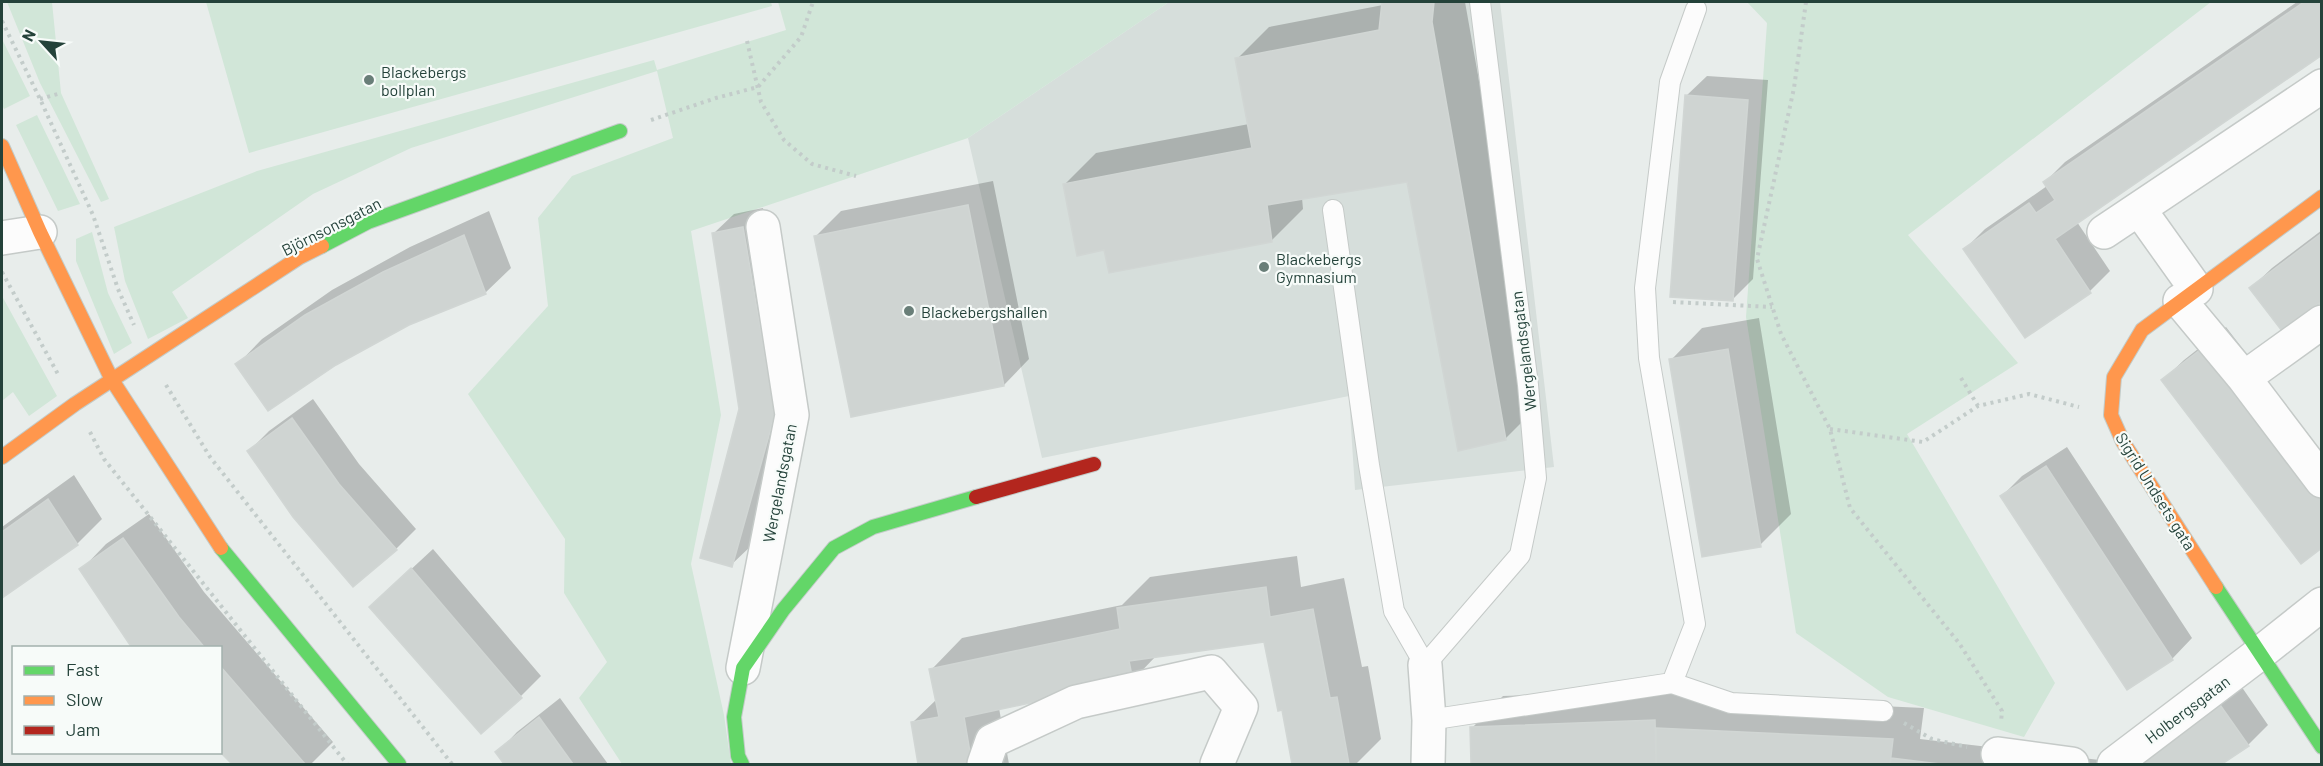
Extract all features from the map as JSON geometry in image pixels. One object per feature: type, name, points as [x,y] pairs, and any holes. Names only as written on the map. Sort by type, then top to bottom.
[{"type":"street","points":[[2104,232],[2322,86]]},
{"type":"street","name":"Björnsonsgatan","points":[[2,457],[148,355],[300,257],[368,222],[620,131]]},
{"type":"street","points":[[2,146],[40,232],[112,380],[214,539],[399,765]]},
{"type":"street","name":"Sigrid Undsets gata","points":[[2322,197],[2142,330],[2114,377],[2111,415],[2123,442],[2259,654],[2322,747]]},
{"type":"street","points":[[2139,209],[2188,295],[2244,378],[2322,481]]},
{"type":"street","name":"Wergelandsgatan","points":[[742,765],[738,756],[734,717],[792,415],[763,227]]},
{"type":"street","points":[[2,238],[40,232]]},
{"type":"street","points":[[2244,378],[2322,322]]},
{"type":"street","name":"Wergelandsgatan","points":[[742,668],[783,610],[834,548],[873,527],[897,519],[1094,464]]},
{"type":"street","points":[[2259,654],[2322,604]]},
{"type":"street","name":"Holbergsgatan","points":[[2114,765],[2259,654]]},
{"type":"street","points":[[1425,664],[1429,720],[1428,765]]},
{"type":"street","points":[[984,765],[992,741],[1076,702],[1211,672],[1241,707],[1217,765]]},
{"type":"street","points":[[1998,754],[2072,765]]},
{"type":"lane","name":"Wergelandsgatan","points":[[1425,664],[1520,555],[1536,478],[1528,385],[1480,2]]},
{"type":"lane","points":[[1672,683],[1695,624],[1649,358],[1645,300],[1670,82],[1696,9]]},
{"type":"lane","points":[[1334,210],[1369,465],[1394,611],[1425,664]]},
{"type":"lane","points":[[1429,720],[1672,683],[1731,703],[1883,711]]},
{"type":"path","points":[[620,131],[716,98],[758,87],[801,37],[813,2]]},
{"type":"path","points":[[1806,2],[1794,88],[1757,259],[1780,334],[1830,429],[1850,508],[1959,643],[2002,711],[1998,754],[1932,739],[1883,711]]},
{"type":"path","points":[[2,21],[93,215],[118,289],[148,355],[210,456],[453,765]]},
{"type":"path","points":[[747,41],[761,102],[784,140],[812,164],[856,176]]},
{"type":"path","points":[[40,99],[61,93]]},
{"type":"path","points":[[1645,300],[1772,307]]},
{"type":"path","points":[[1961,378],[1978,406]]},
{"type":"path","points":[[1830,429],[1923,442],[1978,406],[2030,394],[2111,415]]},
{"type":"shaded area","name":"Blackebergs Gymnasium","points":[[1169,2],[1500,2],[1554,467],[1355,490],[1349,396],[1042,458],[968,138]]},
{"type":"green space","points":[[7,2],[52,2],[61,93],[109,199],[101,202],[40,83]]},
{"type":"green space","name":"Blackebergs bollplan","points":[[206,2],[771,2],[772,6],[249,153]]},
{"type":"green space","points":[[778,2],[1169,2],[968,138],[691,231],[721,415],[691,564],[724,715],[731,764],[622,764],[579,698],[607,662],[564,593],[565,539],[468,394],[548,306],[538,218],[572,176],[673,138],[657,71],[411,148],[313,194],[172,292],[188,318],[148,339],[125,281],[114,227],[257,171],[654,60],[657,70],[786,30]]},
{"type":"green space","points":[[1747,2],[2211,2],[1908,235],[2018,363],[1907,434],[2055,683],[2024,737],[1888,697],[1796,633],[1746,317],[1767,23]]},
{"type":"green space","points":[[2,39],[30,96],[4,109],[2,105]]},
{"type":"green space","points":[[37,115],[80,204],[58,211],[16,125]]},
{"type":"green space","points":[[92,232],[108,293],[132,343],[114,354],[76,261],[76,239]]},
{"type":"green space","points":[[2,296],[57,396],[29,416],[13,392],[2,401]]},
{"type":"building","name":"Blackebergs Gymnasium","points":[[1382,2],[1434,2],[1432,22],[1506,440],[1458,451],[1407,182],[1267,205],[1272,242],[1109,273],[1104,250],[1077,256],[1063,184],[1252,148],[1235,58],[1379,30]]},
{"type":"building","points":[[2304,2],[2322,2],[2322,55],[2055,239],[2091,293],[2025,338],[1963,249],[2029,203],[2036,213],[2055,200],[2043,182]]},
{"type":"building","points":[[1685,95],[1748,100],[1733,301],[1670,297]]},
{"type":"building","name":"Blackebergshallen","points":[[968,205],[1004,386],[851,417],[814,236]]},
{"type":"building","points":[[743,227],[775,414],[732,567],[700,558],[739,409],[712,233]]},
{"type":"building","points":[[2322,233],[2322,301],[2282,331],[2249,288]]},
{"type":"building","points":[[464,235],[486,294],[409,325],[336,365],[268,411],[235,364],[305,315],[383,272]]},
{"type":"building","points":[[2205,346],[2322,498],[2322,548],[2301,564],[2161,380]]},
{"type":"building","points":[[1728,349],[1761,547],[1702,557],[1669,359]]},
{"type":"building","points":[[292,418],[339,484],[397,550],[353,587],[293,517],[247,451]]},
{"type":"building","points":[[2046,466],[2173,660],[2127,690],[2000,496]]},
{"type":"building","points":[[48,499],[78,545],[2,598],[2,532]]},
{"type":"building","points":[[123,538],[179,617],[203,646],[131,646],[79,569]]},
{"type":"building","points":[[411,568],[522,698],[481,734],[369,607]]},
{"type":"building","points":[[1266,587],[1270,617],[1313,609],[1330,698],[1337,697],[1349,764],[1292,764],[1282,710],[1278,711],[1264,642],[1129,661],[1133,681],[964,717],[972,764],[918,764],[911,722],[939,717],[929,669],[1120,629],[1117,608]]},
{"type":"building","points":[[222,668],[305,764],[232,764],[222,754]]},
{"type":"building","points":[[2218,702],[2249,746],[2222,764],[2129,764]]},
{"type":"building","points":[[539,717],[573,764],[504,764],[495,752]]},
{"type":"building","points":[[1655,720],[1656,764],[1471,764],[1470,727]]},
{"type":"building","points":[[1656,728],[1893,739],[1890,764],[1656,764]]},
{"type":"building","points":[[1891,758],[1940,764],[1890,764]]},
{"type":"traffic: fast","points":[[322,246],[368,222],[620,131]]},
{"type":"traffic: fast","points":[[742,764],[738,756],[734,717],[743,668],[783,610],[834,548],[873,527],[976,497]]},
{"type":"traffic: fast","points":[[221,548],[399,764]]},
{"type":"traffic: fast","points":[[2216,587],[2322,747]]},
{"type":"traffic: slow","points":[[2,146],[40,232],[112,380],[221,548]]},
{"type":"traffic: slow","points":[[2216,587],[2123,442],[2111,415],[2114,377],[2142,330],[2322,197]]},
{"type":"traffic: slow","points":[[2,457],[75,404],[300,257],[322,246]]},
{"type":"traffic: jam","points":[[976,497],[1094,464]]},
{"type":"place","name":"Blackebergs bollplan","points":[[369,80]]},
{"type":"place","name":"Blackebergs Gymnasium","points":[[1264,267]]},
{"type":"place","name":"Blackebergshallen","points":[[909,311]]}]
